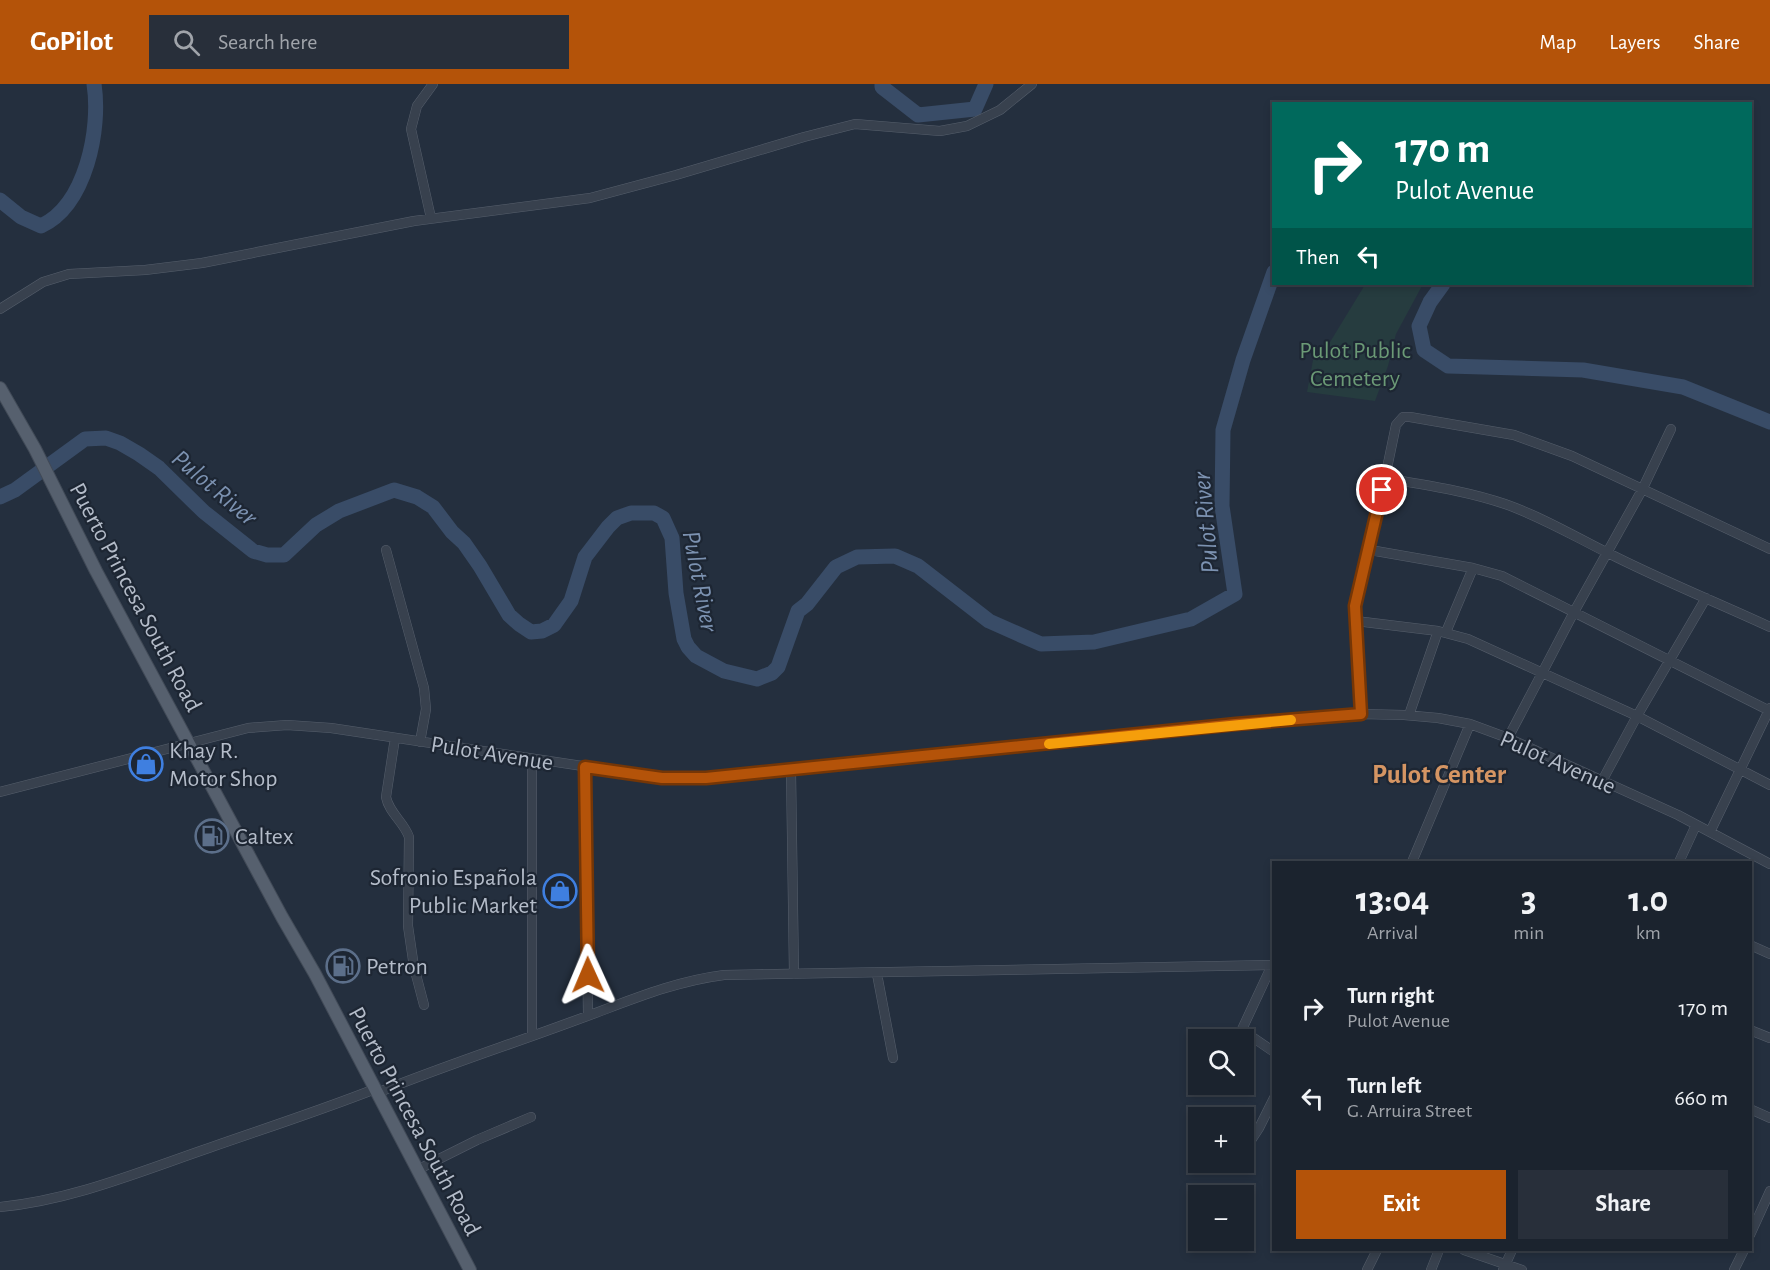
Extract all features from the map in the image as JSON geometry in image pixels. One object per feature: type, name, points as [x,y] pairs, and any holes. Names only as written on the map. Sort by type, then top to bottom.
[{"type":"main road","name":"Puerto Princesa South Road","points":[[0,388],[57,490],[96,571],[282,918],[315,974],[470,1270]]},
{"type":"street","points":[[431,218],[411,129],[417,106],[433,84]]},
{"type":"street","points":[[0,309],[43,282],[69,274],[145,270],[202,263],[431,218],[603,195],[855,124],[940,130],[967,126],[1000,110],[1032,84]]},
{"type":"street","points":[[1361,714],[1355,606],[1370,550],[1396,425],[1403,417],[1514,435],[1572,456],[1770,549]]},
{"type":"street","points":[[1508,738],[1574,612],[1642,490],[1671,429]]},
{"type":"street","points":[[1385,478],[1461,492],[1504,504],[1552,522],[1608,553],[1770,627]]},
{"type":"street","points":[[386,550],[424,688],[426,709],[420,742]]},
{"type":"street","points":[[1370,550],[1473,568],[1502,576],[1770,710],[1710,832]]},
{"type":"street","points":[[1409,715],[1442,631],[1473,568]]},
{"type":"street","points":[[1602,781],[1706,598]]},
{"type":"street","points":[[1356,621],[1442,631],[1468,639],[1637,716],[1770,785]]},
{"type":"street","name":"Pulot Avenue","points":[[0,792],[248,728],[287,725],[331,728],[532,760],[662,778],[687,779],[791,771],[1236,724],[1361,714],[1409,715],[1470,724],[1508,738],[1696,825],[1770,864]]},
{"type":"street","points":[[1412,861],[1470,724]]},
{"type":"street","points":[[395,738],[386,797],[387,803],[409,837],[408,926],[424,1005]]},
{"type":"street","points":[[532,760],[532,1036]]},
{"type":"street","points":[[585,767],[588,1016]]},
{"type":"street","points":[[791,771],[794,974]]},
{"type":"street","points":[[1680,861],[1696,825]]},
{"type":"street","points":[[1752,946],[1770,954]]},
{"type":"street","points":[[0,1207],[68,1195],[105,1185],[532,1036],[668,986],[698,978],[724,975],[1272,965]]},
{"type":"street","points":[[1242,1029],[1272,967]]},
{"type":"street","points":[[877,974],[893,1058]]},
{"type":"street","points":[[1752,1031],[1770,1038]]},
{"type":"street","points":[[1254,1038],[1272,1051]]},
{"type":"street","points":[[1254,1136],[1272,1102]]},
{"type":"street","points":[[1752,1110],[1770,1118]]},
{"type":"street","points":[[417,1170],[477,1140],[531,1117]]},
{"type":"street","points":[[1752,1231],[1770,1191]]},
{"type":"street","points":[[1367,1270],[1376,1251]]},
{"type":"street","points":[[1431,1270],[1439,1251]]},
{"type":"street","points":[[1466,1251],[1504,1267],[1522,1270]]},
{"type":"street","points":[[1504,1267],[1512,1251]]},
{"type":"street","points":[[1734,1270],[1744,1251]]},
{"type":"green space","name":"Pulot Public Cemetery","points":[[1364,285],[1422,285],[1396,334],[1388,366],[1375,401],[1307,392],[1313,360],[1327,347]]},
{"type":"waterway","points":[[0,200],[21,217],[41,226],[56,216],[69,201],[87,164],[92,143],[96,102],[94,84]]},
{"type":"waterway","points":[[882,84],[882,87],[918,115],[975,109],[986,84]]},
{"type":"waterway","name":"Pulot River","points":[[0,497],[15,490],[85,439],[106,438],[120,443],[159,468],[204,512],[253,551],[267,555],[284,555],[316,525],[339,511],[394,490],[417,497],[433,507],[452,532],[464,543],[509,615],[531,632],[542,631],[554,625],[571,601],[585,557],[617,518],[631,513],[654,513],[663,518],[672,538],[676,593],[684,639],[688,647],[696,656],[724,671],[757,679],[772,673],[778,667],[798,611],[807,604],[836,567],[857,557],[895,556],[918,566],[989,621],[1041,644],[1094,642],[1191,619],[1235,594],[1222,506],[1223,430],[1243,360],[1272,278]]},
{"type":"waterway","name":"Pulot River","points":[[1442,285],[1430,302],[1419,326],[1424,350],[1448,366],[1583,370],[1683,387],[1770,422]]},
{"type":"slow traffic","points":[[1049,744],[1291,720]]},
{"type":"place","name":"Khay R. Motor Shop","points":[[146,764]]},
{"type":"place","name":"Caltex","points":[[212,836]]},
{"type":"place","name":"Sofronio Española Public Market","points":[[560,891]]},
{"type":"place","name":"Petron","points":[[343,966]]},
{"type":"district","name":"Pulot Center","points":[[1439,774]]},
{"type":"route","points":[[588,975],[585,767],[662,778],[739,776],[1236,724],[1361,714],[1355,606],[1370,550],[1382,490]]}]
